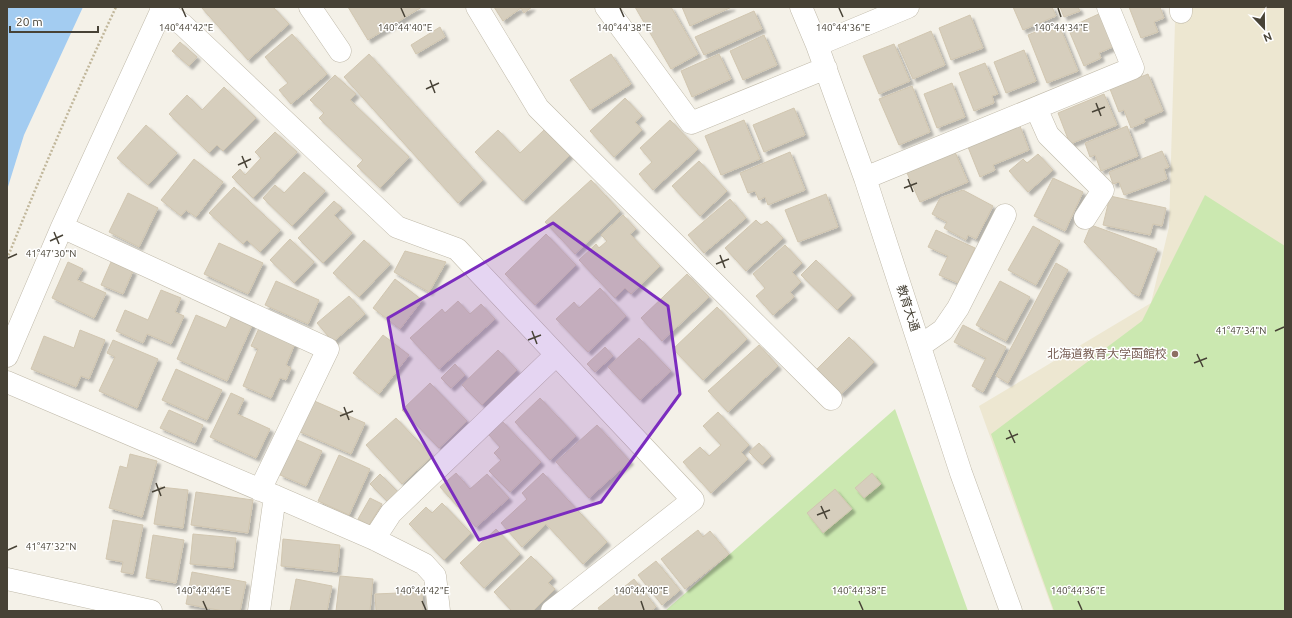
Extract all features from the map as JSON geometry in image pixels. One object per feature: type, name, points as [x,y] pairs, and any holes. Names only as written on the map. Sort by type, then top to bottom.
[{"type":"street","points":[[310,7],[340,51]]},
{"type":"street","points":[[478,7],[538,108],[831,399]]},
{"type":"street","points":[[606,7],[691,123],[826,68]]},
{"type":"street","name":"教育大通","points":[[801,7],[826,68],[865,178],[961,473],[1011,611]]},
{"type":"street","points":[[817,45],[908,7]]},
{"type":"street","points":[[865,178],[1133,68],[1108,7]]},
{"type":"street","points":[[7,356],[62,227],[162,8],[183,25],[398,227],[457,248],[693,500],[552,611]]},
{"type":"street","points":[[1036,108],[1048,135],[1103,190],[1085,218]]},
{"type":"street","points":[[920,346],[943,330],[958,308],[1005,214]]},
{"type":"street","points":[[62,227],[328,349],[267,493],[258,611]]},
{"type":"street","points":[[374,539],[390,513],[556,355]]},
{"type":"street","points":[[7,382],[374,539],[424,564],[435,576],[438,611]]},
{"type":"street","points":[[7,579],[128,609],[151,611]]},
{"type":"path","points":[[7,259],[87,69],[116,7]]},
{"type":"highlighted area","points":[[553,223],[668,306],[680,394],[601,502],[479,540],[404,408],[388,318]]},
{"type":"shaded area","name":"北海道教育大学函館校","points":[[1189,7],[1285,7],[1285,611],[1053,611],[979,406],[1151,303],[1169,227],[1175,22],[1189,18]]},
{"type":"green space","name":"北海道教育大学函館校","points":[[1205,195],[1285,246],[1285,611],[1054,611],[991,434],[1142,321]]},
{"type":"green space","points":[[895,409],[968,611],[665,611]]},
{"type":"water","points":[[7,7],[83,7],[24,135],[7,190]]},
{"type":"building","points":[[201,7],[273,7],[289,24],[248,60]]},
{"type":"building","points":[[348,7],[422,7],[368,40]]},
{"type":"building","points":[[494,7],[532,7],[524,13],[521,8],[503,21]]},
{"type":"building","points":[[635,7],[671,7],[698,54],[671,69]]},
{"type":"building","points":[[682,7],[732,7],[690,26]]},
{"type":"building","points":[[1013,7],[1052,7],[1056,16],[1023,30]]},
{"type":"building","points":[[1060,7],[1078,7],[1080,11],[1064,17]]},
{"type":"building","points":[[1129,7],[1160,7],[1164,18],[1154,22],[1158,32],[1141,38]]},
{"type":"building","points":[[754,11],[762,29],[704,55],[695,37]]},
{"type":"building","points":[[1101,13],[1115,46],[1099,53],[1101,58],[1084,66],[1068,28]]},
{"type":"building","points":[[970,15],[983,48],[951,60],[939,28]]},
{"type":"building","points":[[440,27],[445,37],[416,54],[411,45]]},
{"type":"building","points":[[1060,27],[1078,71],[1047,83],[1028,35],[1043,29],[1045,33]]},
{"type":"building","points":[[931,31],[945,65],[913,79],[898,45]]},
{"type":"building","points":[[292,34],[327,74],[291,104],[279,90],[288,83],[265,57]]},
{"type":"building","points":[[764,35],[777,65],[743,80],[730,51]]},
{"type":"building","points":[[180,42],[197,57],[189,66],[172,51]]},
{"type":"building","points":[[894,44],[910,81],[879,94],[863,56]]},
{"type":"building","points":[[1024,50],[1036,81],[1006,93],[994,62]]},
{"type":"building","points":[[369,54],[483,180],[458,203],[344,77]]},
{"type":"building","points":[[611,54],[631,84],[590,110],[570,80]]},
{"type":"building","points":[[719,54],[731,79],[692,97],[681,71]]},
{"type":"building","points":[[985,63],[998,94],[992,96],[994,103],[974,111],[959,73]]},
{"type":"building","points":[[1148,74],[1163,111],[1144,119],[1145,122],[1131,128],[1124,110],[1119,112],[1110,89]]},
{"type":"building","points":[[335,75],[356,94],[350,100],[409,157],[380,188],[357,166],[363,160],[319,118],[324,113],[310,100]]},
{"type":"building","points":[[952,83],[965,117],[937,128],[924,94]]},
{"type":"building","points":[[912,86],[930,132],[899,145],[879,99]]},
{"type":"building","points":[[224,87],[256,118],[223,151],[217,145],[209,153],[169,114],[187,95],[202,110]]},
{"type":"building","points":[[1104,94],[1117,125],[1070,144],[1058,113]]},
{"type":"building","points":[[625,98],[642,116],[635,122],[642,130],[614,157],[590,131]]},
{"type":"building","points":[[794,108],[805,135],[764,152],[753,125]]},
{"type":"building","points":[[670,120],[698,149],[653,190],[639,174],[652,162],[640,148]]},
{"type":"building","points":[[744,120],[760,159],[721,175],[705,136]]},
{"type":"building","points":[[146,125],[177,153],[148,185],[117,158]]},
{"type":"building","points":[[1020,126],[1029,150],[993,165],[995,170],[980,177],[968,147]]},
{"type":"building","points":[[1127,126],[1138,156],[1101,171],[1095,155],[1090,157],[1085,143]]},
{"type":"building","points":[[498,130],[520,153],[544,130],[570,155],[523,201],[475,152]]},
{"type":"building","points":[[275,132],[297,152],[253,198],[232,177],[240,169],[245,175],[261,158],[255,152]]},
{"type":"building","points":[[1162,151],[1169,167],[1164,169],[1167,179],[1124,195],[1119,182],[1113,184],[1109,172]]},
{"type":"building","points":[[790,152],[805,190],[768,205],[765,197],[759,200],[755,191],[748,193],[740,173]]},
{"type":"building","points":[[955,152],[968,182],[920,202],[907,173]]},
{"type":"building","points":[[1038,154],[1053,170],[1028,192],[1009,171],[1023,159],[1027,163]]},
{"type":"building","points":[[194,159],[223,182],[196,217],[186,210],[181,216],[161,200]]},
{"type":"building","points":[[699,161],[727,191],[700,216],[672,186]]},
{"type":"building","points":[[304,172],[325,191],[292,226],[263,198],[275,185],[284,193]]},
{"type":"building","points":[[1053,178],[1083,192],[1065,231],[1034,216]]},
{"type":"building","points":[[591,180],[620,211],[575,254],[545,222]]},
{"type":"building","points":[[234,187],[280,230],[260,252],[247,240],[243,244],[209,213]]},
{"type":"building","points":[[963,190],[993,206],[976,239],[968,235],[966,240],[944,228],[947,222],[932,214],[940,198]]},
{"type":"building","points":[[128,193],[158,208],[139,247],[109,232]]},
{"type":"building","points":[[826,194],[838,227],[798,242],[785,210]]},
{"type":"building","points":[[1110,196],[1166,208],[1162,226],[1153,224],[1150,235],[1103,225]]},
{"type":"building","points":[[730,199],[746,218],[704,253],[688,235]]},
{"type":"building","points":[[334,201],[342,208],[334,215],[352,233],[323,263],[298,238]]},
{"type":"building","points":[[623,215],[636,229],[630,234],[660,266],[631,294],[625,288],[615,298],[579,260],[596,244],[599,248],[607,241],[601,235]]},
{"type":"building","points":[[756,220],[761,225],[767,221],[783,238],[746,271],[725,248]]},
{"type":"building","points":[[1091,225],[1157,249],[1139,296],[1132,293],[1084,242]]},
{"type":"building","points":[[1033,226],[1060,241],[1036,285],[1008,270]]},
{"type":"building","points":[[936,230],[975,248],[958,283],[939,275],[948,256],[928,247]]},
{"type":"building","points":[[546,234],[576,265],[535,305],[505,274]]},
{"type":"building","points":[[290,239],[314,262],[294,283],[270,260]]},
{"type":"building","points":[[364,240],[390,264],[359,297],[333,273]]},
{"type":"building","points":[[219,243],[263,263],[248,294],[204,274]]},
{"type":"building","points":[[785,245],[802,263],[792,272],[801,282],[790,292],[794,297],[773,315],[756,296],[765,288],[753,274]]},
{"type":"building","points":[[405,251],[446,262],[429,292],[394,272]]},
{"type":"building","points":[[816,260],[852,295],[837,310],[801,275]]},
{"type":"building","points":[[68,262],[83,269],[77,280],[106,293],[94,318],[52,298]]},
{"type":"building","points":[[111,262],[133,271],[123,294],[101,285]]},
{"type":"building","points":[[1056,263],[1068,270],[1008,383],[996,376]]},
{"type":"building","points":[[687,274],[709,297],[662,341],[641,318]]},
{"type":"building","points":[[395,279],[422,300],[400,329],[373,308]]},
{"type":"building","points":[[276,281],[319,300],[308,324],[265,305]]},
{"type":"building","points":[[1000,281],[1030,297],[1006,341],[976,325]]},
{"type":"building","points":[[600,288],[626,316],[588,352],[556,319],[574,302],[579,308]]},
{"type":"building","points":[[161,290],[181,298],[175,312],[184,316],[171,344],[147,334],[143,343],[116,331],[125,310],[148,320]]},
{"type":"building","points":[[349,296],[365,314],[333,342],[317,323]]},
{"type":"building","points":[[458,301],[470,314],[481,304],[495,319],[439,369],[410,338],[442,309],[445,313]]},
{"type":"building","points":[[717,307],[747,339],[703,380],[673,349]]},
{"type":"building","points":[[196,315],[226,328],[232,315],[253,323],[227,381],[177,359]]},
{"type":"building","points":[[963,325],[1006,347],[983,392],[972,386],[986,358],[954,342]]},
{"type":"building","points":[[260,326],[296,341],[286,365],[291,368],[286,380],[280,378],[271,398],[243,386],[258,349],[251,346]]},
{"type":"building","points":[[80,330],[105,340],[89,379],[81,376],[76,387],[31,369],[44,336],[74,348]]},
{"type":"building","points":[[383,335],[409,355],[379,394],[353,373]]},
{"type":"building","points":[[849,337],[874,362],[841,394],[817,369]]},
{"type":"building","points":[[639,338],[671,371],[640,400],[608,367]]},
{"type":"building","points":[[113,340],[158,359],[137,408],[99,391],[115,357],[107,353]]},
{"type":"building","points":[[759,345],[778,366],[728,412],[708,391]]},
{"type":"building","points":[[605,347],[613,356],[595,372],[587,364]]},
{"type":"building","points":[[498,350],[517,370],[482,405],[462,385]]},
{"type":"building","points":[[455,364],[465,375],[451,388],[441,378]]},
{"type":"building","points":[[176,369],[222,390],[207,420],[162,400]]},
{"type":"building","points":[[430,383],[467,421],[439,448],[402,410]]},
{"type":"building","points":[[231,393],[244,399],[237,414],[270,429],[256,458],[210,437]]},
{"type":"building","points":[[540,398],[576,436],[550,460],[515,422]]},
{"type":"building","points":[[312,400],[365,423],[351,454],[298,431]]},
{"type":"building","points":[[169,410],[203,425],[195,443],[160,428]]},
{"type":"building","points":[[718,412],[749,445],[741,452],[748,459],[711,493],[683,462],[700,447],[709,456],[721,445],[703,426]]},
{"type":"building","points":[[396,418],[432,456],[402,484],[366,445]]},
{"type":"building","points":[[502,421],[541,462],[510,492],[489,471],[501,460],[494,453],[500,447],[488,434]]},
{"type":"building","points":[[597,425],[630,461],[589,498],[556,462]]},
{"type":"building","points":[[295,439],[322,451],[306,486],[280,475]]},
{"type":"building","points":[[759,443],[771,456],[762,465],[749,452]]},
{"type":"building","points":[[130,454],[157,461],[142,517],[109,508],[120,466],[127,468]]},
{"type":"building","points":[[339,455],[370,469],[349,515],[318,501]]},
{"type":"building","points":[[456,473],[470,489],[487,474],[509,498],[476,527],[440,487]]},
{"type":"building","points":[[543,473],[607,542],[583,564],[546,524],[522,547],[501,523],[527,499],[522,493]]},
{"type":"building","points":[[872,473],[881,484],[864,498],[855,488]]},
{"type":"building","points":[[380,474],[398,492],[388,502],[370,484]]},
{"type":"building","points":[[160,487],[188,490],[183,528],[154,524]]},
{"type":"building","points":[[835,489],[852,509],[823,533],[807,513]]},
{"type":"building","points":[[196,492],[253,500],[248,533],[191,525]]},
{"type":"building","points":[[370,498],[382,504],[369,525],[358,519]]},
{"type":"building","points":[[442,503],[471,533],[444,560],[409,524],[426,507],[432,513]]},
{"type":"building","points":[[113,520],[143,525],[133,574],[121,572],[123,562],[106,559]]},
{"type":"building","points":[[496,529],[520,554],[484,588],[460,563]]},
{"type":"building","points":[[698,530],[703,537],[710,531],[729,554],[685,589],[661,559]]},
{"type":"building","points":[[193,534],[236,538],[233,568],[190,564]]},
{"type":"building","points":[[153,535],[184,540],[176,583],[146,578]]},
{"type":"building","points":[[283,539],[340,545],[337,572],[281,566]]},
{"type":"building","points":[[531,556],[553,578],[548,583],[555,589],[533,611],[512,611],[494,592]]},
{"type":"building","points":[[656,561],[680,590],[662,605],[638,575]]},
{"type":"building","points":[[192,572],[246,582],[240,611],[223,611],[186,604]]},
{"type":"building","points":[[340,576],[373,579],[370,611],[336,611]]},
{"type":"building","points":[[296,579],[332,586],[327,611],[290,611]]},
{"type":"building","points":[[634,579],[656,607],[651,611],[600,611],[598,608]]},
{"type":"building","points":[[422,592],[423,611],[376,611],[375,594]]},
{"type":"place","name":"北海道教育大学函館校","points":[[1175,354]]}]
